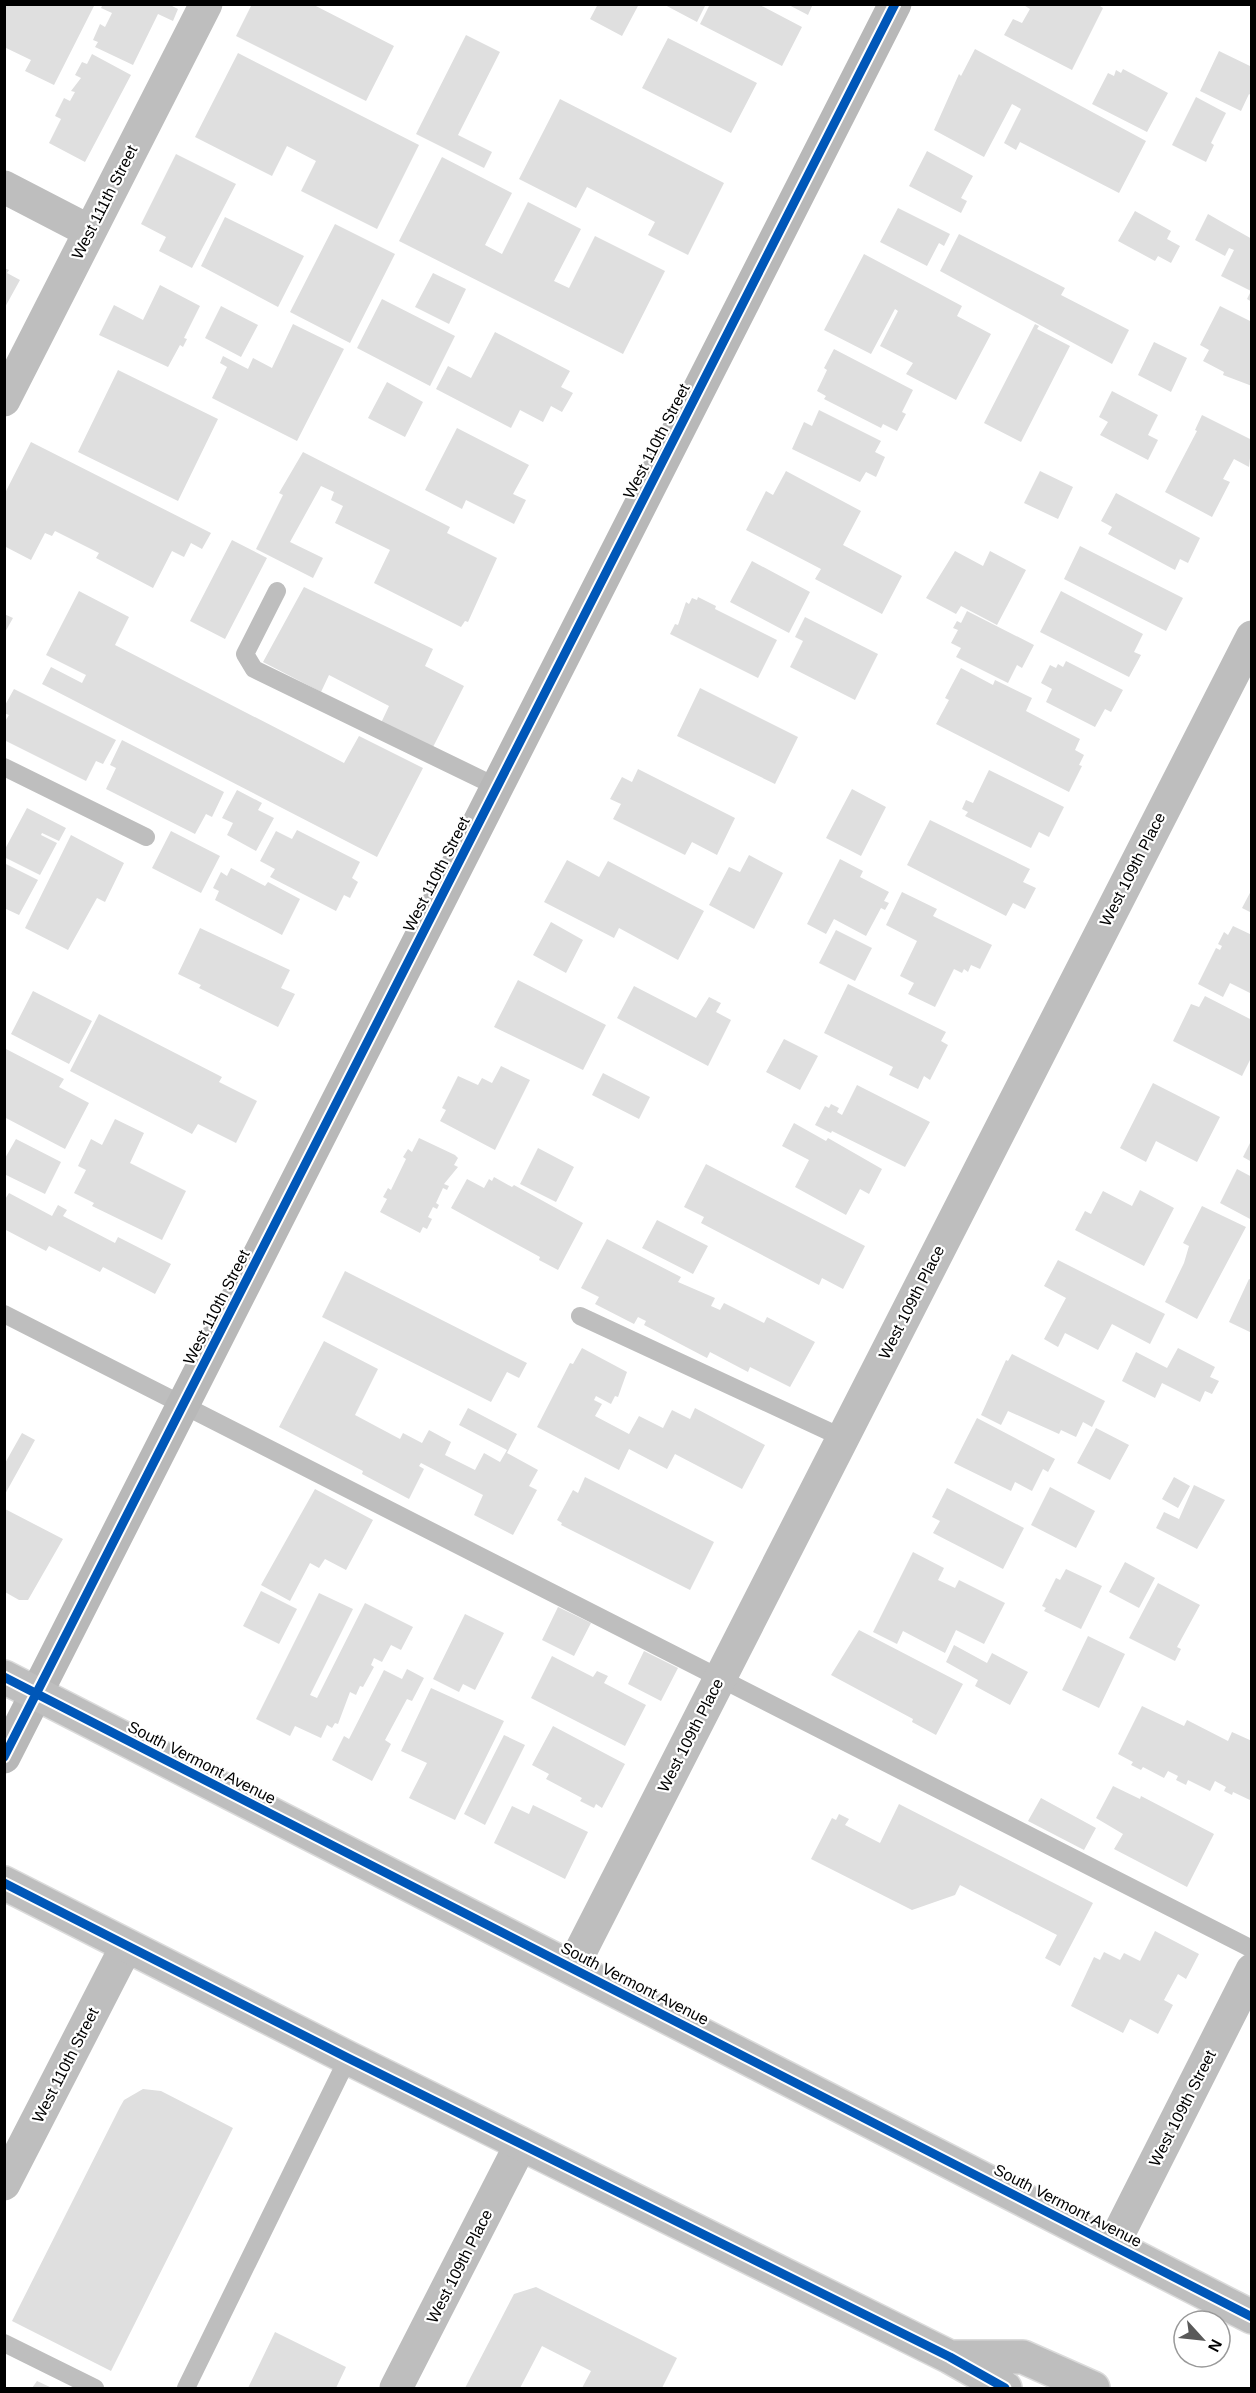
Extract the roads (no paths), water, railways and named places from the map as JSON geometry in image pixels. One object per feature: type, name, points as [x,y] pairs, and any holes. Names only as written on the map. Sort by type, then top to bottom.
[{"type":"street","name":"West 111th Street","points":[[4,400],[206,4]]},
{"type":"street","name":"West 110th Street","points":[[4,1757],[895,4]]},
{"type":"street","points":[[4,188],[89,231]]},
{"type":"street","name":"West 109th Place","points":[[572,1968],[1251,637]]},
{"type":"street","name":"South Vermont Avenue","points":[[4,1677],[1251,2317]]},
{"type":"street","points":[[4,1883],[126,1947],[950,2356],[1005,2388]]},
{"type":"street","name":"West 110th Street","points":[[4,2184],[14,2141],[126,1947]]},
{"type":"street","name":"West 109th Street","points":[[1113,2245],[1247,1988]]},
{"type":"street","name":"West 109th Place","points":[[396,2388],[521,2144]]},
{"type":"street","points":[[950,2356],[1023,2357],[1094,2388]]},
{"type":"lane","points":[[277,591],[245,654],[254,669],[497,787]]},
{"type":"lane","points":[[4,767],[146,837]]},
{"type":"lane","points":[[4,1314],[1251,1949]]},
{"type":"lane","points":[[580,1316],[841,1437]]},
{"type":"lane","points":[[186,2388],[348,2058]]},
{"type":"lane","points":[[4,2343],[95,2388]]}]
